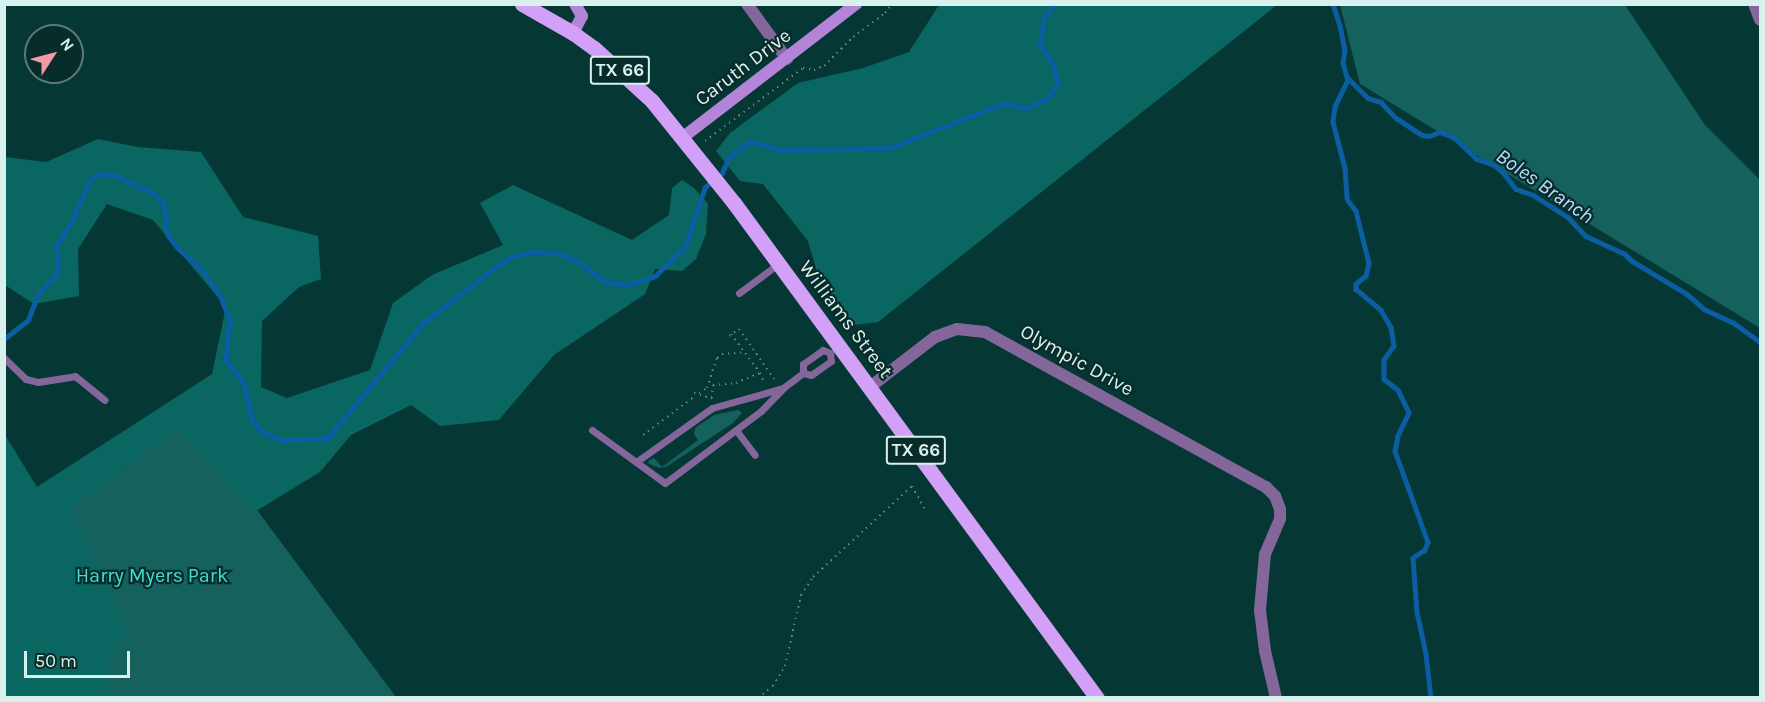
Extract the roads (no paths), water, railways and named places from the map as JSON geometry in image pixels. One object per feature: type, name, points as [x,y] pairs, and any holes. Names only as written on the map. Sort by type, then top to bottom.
[{"type":"main road","name":"Williams Street","points":[[522,4],[573,33],[623,73],[652,101],[696,154],[778,264],[834,349],[870,387],[1097,698]]},
{"type":"street","points":[[573,33],[582,16],[575,4]]},
{"type":"street","points":[[747,4],[787,59]]},
{"type":"street","name":"Caruth Drive","points":[[682,138],[856,4]]},
{"type":"street","points":[[1754,4],[1761,20]]},
{"type":"street","name":"Olympic Drive","points":[[870,387],[935,337],[957,329],[985,332],[1266,487],[1275,496],[1280,509],[1280,519],[1265,554],[1260,610],[1265,651],[1276,698]]},
{"type":"lane","points":[[739,293],[778,264]]},
{"type":"lane","points":[[636,462],[712,408],[783,388],[831,361],[834,349],[823,350],[803,364],[807,374]]},
{"type":"lane","points":[[4,358],[26,380],[38,382],[75,376],[105,400]]},
{"type":"lane","points":[[592,430],[665,483],[762,411],[783,388]]},
{"type":"lane","points":[[736,430],[755,455]]},
{"type":"waterway","points":[[4,339],[28,320],[38,294],[55,277],[58,265],[56,247],[74,217],[90,180],[99,174],[115,175],[153,193],[164,203],[168,235],[177,247],[204,272],[221,297],[230,320],[226,360],[244,383],[252,419],[261,431],[281,440],[328,438],[424,322],[507,259],[529,252],[559,253],[579,262],[606,282],[628,285],[655,276],[685,247],[705,187],[722,173],[729,157],[750,141],[782,150],[890,148],[1004,103],[1026,108],[1048,98],[1058,83],[1053,65],[1040,45],[1044,18],[1054,4]]},
{"type":"waterway","points":[[1070,4],[1083,4]]},
{"type":"waterway","points":[[1333,4],[1345,50],[1343,63],[1348,80],[1335,107],[1333,122],[1345,168],[1347,199],[1356,211],[1369,263],[1366,276],[1356,284],[1356,289],[1381,310],[1391,327],[1394,346],[1384,360],[1384,379],[1398,390],[1409,413],[1398,436],[1395,451],[1428,542],[1425,550],[1413,558],[1417,612],[1426,654],[1431,698]]},
{"type":"waterway","name":"Boles Branch","points":[[1348,78],[1368,98],[1381,102],[1396,118],[1422,135],[1429,136],[1440,132],[1454,137],[1477,159],[1494,165],[1503,172],[1516,189],[1533,195],[1568,217],[1586,236],[1625,254],[1632,261],[1687,294],[1704,309],[1734,323],[1760,342]]},
{"type":"park label","name":"Harry Myers Park","points":[[152,575]]}]
